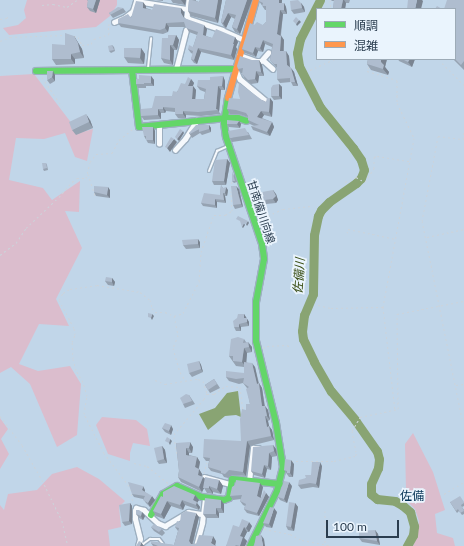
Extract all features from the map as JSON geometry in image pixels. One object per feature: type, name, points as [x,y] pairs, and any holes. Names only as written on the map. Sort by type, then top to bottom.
[{"type":"main road","name":"甘南備川向線","points":[[250,546],[280,484],[283,460],[257,350],[255,333],[256,302],[264,258],[262,244],[229,146],[224,119],[235,69],[256,0]]},
{"type":"main road","points":[[38,71],[235,69]]},
{"type":"main road","points":[[132,70],[133,89],[136,95],[138,127],[197,120],[238,118],[247,121]]},
{"type":"main road","points":[[151,515],[163,494],[177,486],[205,498],[227,500],[229,498],[232,479],[280,484]]},
{"type":"street","points":[[189,0],[187,9],[189,19],[220,29],[244,40]]},
{"type":"street","points":[[114,22],[133,11],[136,1],[151,1],[187,9]]},
{"type":"street","points":[[220,29],[222,22]]},
{"type":"street","points":[[176,69],[186,30]]},
{"type":"street","points":[[239,56],[256,61],[263,60],[268,53]]},
{"type":"street","points":[[263,60],[273,69]]},
{"type":"street","points":[[235,69],[240,79],[266,101]]},
{"type":"street","points":[[175,150],[185,139],[197,120]]},
{"type":"street","points":[[158,144],[159,124]]},
{"type":"street","points":[[274,446],[280,445]]},
{"type":"street","points":[[249,481],[253,448],[267,447]]},
{"type":"street","points":[[204,477],[231,484]]},
{"type":"street","points":[[196,546],[205,498]]},
{"type":"street","points":[[139,544],[135,511],[136,508],[144,510],[158,523],[165,526],[188,512],[203,514]]},
{"type":"lane","points":[[148,69],[151,38]]},
{"type":"lane","points":[[209,171],[217,151],[229,146]]},
{"type":"lane","points":[[139,544],[143,544],[150,539],[159,539],[163,544]]},
{"type":"path","points":[[42,6],[53,4],[67,7],[77,0]]},
{"type":"path","points":[[0,19],[7,18],[9,13]]},
{"type":"path","points":[[0,41],[10,37],[64,35],[78,37],[82,45],[91,44],[94,39],[109,34],[108,25],[114,22]]},
{"type":"path","points":[[310,70],[332,60]]},
{"type":"path","points":[[442,63],[464,85]]},
{"type":"path","points":[[369,65],[368,71],[397,80],[397,103],[414,138],[383,307],[395,410]]},
{"type":"path","points":[[38,71],[62,107]]},
{"type":"path","points":[[0,255],[16,243],[26,228],[59,197],[72,182],[77,178],[86,178],[90,162],[96,154],[112,154],[119,140],[125,134],[138,127]]},
{"type":"path","points":[[462,419],[422,218],[438,136],[463,139],[464,132]]},
{"type":"path","points":[[345,182],[357,178],[364,181],[374,168],[374,157],[377,156],[410,161]]},
{"type":"path","points":[[88,173],[95,196]]},
{"type":"path","points":[[136,508],[133,505],[129,486],[104,453],[84,414],[87,396],[83,382],[76,370],[73,360],[72,342],[75,335],[74,328],[59,300],[63,293],[70,289],[97,285],[140,292],[150,300],[153,311],[174,316],[183,313],[199,282],[201,252],[214,215],[225,215],[232,211],[231,193],[233,178]]},
{"type":"path","points":[[255,221],[283,208],[311,206]]},
{"type":"path","points":[[347,233],[348,229],[396,239]]},
{"type":"path","points":[[426,237],[464,229]]},
{"type":"path","points":[[283,460],[334,461],[353,457],[356,452],[352,431],[360,418],[398,409],[397,314],[464,301]]},
{"type":"path","points":[[318,305],[331,308],[383,307]]},
{"type":"path","points":[[174,316],[178,334],[173,348],[180,372],[185,381]]},
{"type":"path","points":[[257,350],[267,346],[287,345],[290,347]]},
{"type":"path","points":[[155,380],[165,384],[201,380],[207,394]]},
{"type":"path","points":[[456,385],[464,384]]},
{"type":"path","points":[[207,394],[214,394],[226,386],[240,387],[243,411]]},
{"type":"path","points":[[178,461],[174,437],[175,433],[207,394]]},
{"type":"path","points":[[0,416],[22,445],[42,480],[62,521],[68,546]]},
{"type":"path","points":[[204,477],[207,462]]},
{"type":"path","points":[[134,463],[147,466],[174,489]]},
{"type":"path","points":[[444,494],[464,482]]},
{"type":"path","points":[[325,511],[326,545]]},
{"type":"path","points":[[259,527],[290,534],[302,540],[333,546]]},
{"type":"shaded area","points":[[27,0],[117,0],[117,5],[110,16],[96,27],[9,35],[3,28],[18,25],[26,18],[24,10]]},
{"type":"shaded area","points":[[34,74],[79,133],[93,129],[87,161],[75,157],[65,133],[44,139],[16,138],[9,180],[43,188],[52,200],[80,181],[79,212],[65,211],[82,248],[56,299],[69,326],[39,324],[19,364],[38,371],[70,366],[81,384],[77,435],[57,447],[30,384],[11,367],[0,373],[0,76]]},
{"type":"shaded area","points":[[238,391],[241,417],[236,415],[225,416],[208,430],[199,414],[215,408],[227,393]]},
{"type":"shaded area","points":[[102,417],[136,420],[147,429],[150,446],[133,443],[130,453],[130,461],[108,454],[96,425]]},
{"type":"shaded area","points":[[0,418],[8,429],[1,439],[9,454],[0,469]]},
{"type":"shaded area","points":[[413,433],[433,472],[445,510],[435,514],[437,533],[453,538],[455,546],[413,546],[416,539],[419,521],[415,509],[402,496],[406,491],[405,444]]},
{"type":"shaded area","points":[[77,467],[99,479],[125,501],[119,507],[121,527],[108,530],[110,546],[0,546],[0,505],[4,510],[8,494],[37,490],[52,474]]},
{"type":"building","points":[[88,0],[96,0],[93,9],[87,7]]},
{"type":"building","points":[[189,0],[199,2],[200,0],[218,0],[215,18],[188,11]]},
{"type":"building","points":[[226,0],[247,0],[237,29],[232,27],[236,15],[228,13],[223,23],[221,22]]},
{"type":"building","points":[[259,0],[279,0],[279,3],[284,3],[284,10],[280,10],[277,34],[281,36],[280,51],[286,51],[287,65],[291,68],[295,82],[290,82],[290,78],[277,79],[277,64],[274,64],[270,60],[273,44],[263,40],[260,48],[255,47],[253,53],[242,49],[250,23],[254,25],[257,22],[263,25],[266,22],[266,6],[262,6],[263,3]]},
{"type":"building","points":[[298,0],[301,3],[302,8],[291,10],[290,1]]},
{"type":"building","points":[[334,0],[343,0],[341,8],[333,8]]},
{"type":"building","points":[[408,0],[417,0],[415,8],[407,8]]},
{"type":"building","points":[[447,0],[464,0],[464,61],[461,65],[456,60],[456,8],[444,8]]},
{"type":"building","points":[[136,1],[143,2],[143,8],[152,10],[154,4],[181,8],[181,13],[184,18],[204,25],[203,35],[212,38],[216,29],[235,37],[231,55],[198,48],[194,60],[191,59],[193,51],[188,49],[189,45],[193,47],[198,32],[186,28],[184,22],[166,23],[165,28],[160,30],[118,23],[118,19],[128,14],[131,18]]},
{"type":"building","points":[[118,7],[123,8],[110,15],[109,13]]},
{"type":"building","points":[[296,17],[299,20],[296,24],[293,21]]},
{"type":"building","points":[[65,33],[74,36],[78,43],[80,52],[71,54],[71,59],[52,59],[52,44],[65,45]]},
{"type":"building","points":[[168,35],[176,35],[173,45],[170,45],[170,60],[161,58],[162,38],[168,38]]},
{"type":"building","points":[[112,45],[114,50],[109,51],[108,46]]},
{"type":"building","points":[[124,48],[141,48],[140,58],[124,57]]},
{"type":"building","points":[[240,56],[252,60],[259,60],[261,72],[256,71],[255,79],[248,80],[242,74],[243,68],[238,69],[237,66]]},
{"type":"building","points":[[368,60],[381,60],[384,65],[383,69],[367,64]]},
{"type":"building","points":[[47,71],[53,71],[52,77],[47,80]]},
{"type":"building","points":[[139,75],[151,76],[151,83],[136,84],[136,79],[139,79]]},
{"type":"building","points":[[223,76],[222,86],[218,86],[216,109],[218,110],[198,112],[183,111],[183,114],[175,114],[175,108],[163,107],[163,109],[158,109],[158,115],[141,116],[141,109],[152,108],[155,96],[172,96],[173,91],[177,92],[181,83],[185,84],[188,77],[191,79],[188,86],[193,86],[192,99],[204,99],[206,89],[197,86],[198,80],[210,80],[210,77]]},
{"type":"building","points":[[239,83],[266,102],[267,98],[270,98],[269,112],[261,111],[257,117],[272,122],[267,132],[251,126],[259,125],[248,120],[246,113],[227,109],[229,98],[240,99],[238,92]]},
{"type":"building","points":[[279,84],[279,96],[271,96],[271,88],[273,85]]},
{"type":"building","points":[[86,114],[89,122],[72,130],[69,122]]},
{"type":"building","points":[[227,120],[239,121],[237,124],[227,124]]},
{"type":"building","points":[[196,125],[209,125],[209,129],[199,132],[199,129],[190,134],[189,133]]},
{"type":"building","points":[[142,127],[153,127],[153,140],[146,140]]},
{"type":"building","points":[[245,128],[249,135],[230,138],[228,131]]},
{"type":"building","points":[[180,129],[183,131],[177,139],[175,137]]},
{"type":"building","points":[[171,137],[174,139],[167,148],[165,147]]},
{"type":"building","points":[[227,159],[224,181],[212,181],[215,160]]},
{"type":"building","points":[[42,163],[46,163],[47,168],[43,169]]},
{"type":"building","points":[[232,171],[235,181],[232,181]]},
{"type":"building","points":[[221,185],[223,188],[226,187],[225,193],[223,193],[224,200],[215,199],[215,205],[201,203],[204,193],[220,195]]},
{"type":"building","points":[[94,186],[108,187],[107,195],[94,192]]},
{"type":"building","points":[[231,186],[236,186],[241,204],[233,205]]},
{"type":"building","points":[[273,190],[276,196],[273,199],[264,200],[262,192]]},
{"type":"building","points":[[263,206],[264,209],[255,213],[254,209]]},
{"type":"building","points":[[238,216],[248,221],[246,224],[244,223],[242,227],[240,221],[236,219]]},
{"type":"building","points":[[198,239],[198,244],[183,245],[182,240]]},
{"type":"building","points":[[106,277],[112,278],[112,282],[105,281]]},
{"type":"building","points":[[148,313],[152,314],[151,318],[148,317]]},
{"type":"building","points":[[238,314],[244,314],[244,318],[247,318],[247,322],[239,324],[239,327],[234,327],[233,321],[237,318]]},
{"type":"building","points":[[238,337],[244,339],[243,343],[248,342],[249,347],[244,348],[242,362],[233,361],[233,356],[229,356],[231,339]]},
{"type":"building","points":[[199,361],[201,369],[189,373],[187,364]]},
{"type":"building","points":[[244,362],[252,363],[257,384],[259,383],[262,406],[265,406],[267,427],[269,426],[271,436],[247,441],[243,472],[229,470],[225,474],[221,473],[221,471],[208,467],[210,458],[203,457],[204,439],[241,441],[240,419],[242,409],[246,410],[246,404],[250,404],[246,389],[249,387],[243,383],[244,378],[236,379],[226,377],[226,371],[244,373]]},
{"type":"building","points":[[214,379],[217,384],[208,390],[205,385]]},
{"type":"building","points":[[186,394],[189,395],[192,401],[183,404],[180,398]]},
{"type":"building","points":[[165,423],[171,425],[169,431],[162,428]]},
{"type":"building","points":[[167,437],[170,439],[169,443],[165,441]]},
{"type":"building","points":[[190,442],[189,448],[186,448],[186,455],[197,457],[195,467],[199,469],[198,475],[203,477],[199,487],[178,477],[179,471],[176,443]]},
{"type":"building","points":[[273,445],[274,451],[269,453],[268,466],[264,465],[262,474],[251,471],[253,447]]},
{"type":"building","points":[[162,446],[164,459],[157,461],[154,448]]},
{"type":"building","points":[[285,459],[291,460],[290,473],[287,473],[287,471],[284,470]]},
{"type":"building","points":[[312,462],[320,462],[316,484],[310,483],[298,485],[299,480],[306,478],[305,475],[311,475]]},
{"type":"building","points":[[205,477],[219,480],[217,489],[209,486],[209,488],[203,488]]},
{"type":"building","points":[[236,480],[260,483],[257,496],[261,498],[264,490],[266,493],[257,513],[244,509],[246,504],[240,501],[242,495],[230,496],[232,487],[235,485]]},
{"type":"building","points":[[284,481],[289,482],[284,499],[278,497]]},
{"type":"building","points":[[128,482],[143,486],[142,490],[152,496],[148,503],[143,500],[145,496],[132,494]]},
{"type":"building","points":[[174,486],[195,495],[193,500],[197,502],[196,505],[182,500],[180,505],[167,501],[161,514],[153,511],[161,496],[163,497],[163,492]]},
{"type":"building","points":[[460,496],[464,502],[461,505],[464,511],[460,513],[458,509],[456,511],[450,502]]},
{"type":"building","points":[[205,498],[221,500],[221,508],[216,508],[216,514],[203,514]]},
{"type":"building","points":[[289,502],[295,503],[291,527],[286,526]]},
{"type":"building","points":[[130,503],[129,521],[122,522],[119,505]]},
{"type":"building","points":[[270,507],[274,508],[269,524],[263,523]]},
{"type":"building","points":[[136,510],[142,512],[141,516],[136,514]]},
{"type":"building","points":[[186,511],[196,513],[189,541],[191,544],[196,544],[199,535],[213,536],[211,543],[216,546],[158,546],[151,543],[151,541],[174,545],[179,528],[175,527],[177,521],[180,522],[181,514]]},
{"type":"building","points":[[242,519],[249,522],[246,528],[244,527],[240,536],[243,537],[240,546],[226,546],[233,525],[239,527]]},
{"type":"building","points":[[154,524],[162,529],[159,532],[151,527]]},
{"type":"building","points":[[375,530],[377,541],[359,538],[359,531]]},
{"type":"building","points":[[261,535],[263,546],[254,546],[256,536]]},
{"type":"building","points":[[139,541],[141,542],[140,546],[136,546]]},
{"type":"waterway","name":"佐備川","points":[[320,0],[300,39],[297,53],[299,66],[320,107],[353,148],[361,160],[364,170],[361,178],[329,202],[321,210],[318,216],[314,235],[313,294],[304,315],[302,331],[303,339],[314,362],[331,391],[355,420],[377,451],[379,459],[378,468],[371,484],[371,494],[377,499],[395,501],[410,512],[414,526],[413,535],[407,546]]},
{"type":"traffic: fast","points":[[36,71],[235,69]]},
{"type":"traffic: fast","points":[[132,70],[139,127],[227,118],[238,118],[247,121]]},
{"type":"traffic: fast","points":[[228,98],[224,123],[226,137],[262,244],[264,259],[256,302],[256,341],[276,423],[283,467],[277,491],[250,546]]},
{"type":"traffic: fast","points":[[151,515],[163,494],[177,486],[202,497],[224,500],[229,498],[232,479],[280,484]]},
{"type":"traffic: slow","points":[[228,98],[256,0]]},
{"type":"district","name":"佐備","points":[[412,496]]}]
